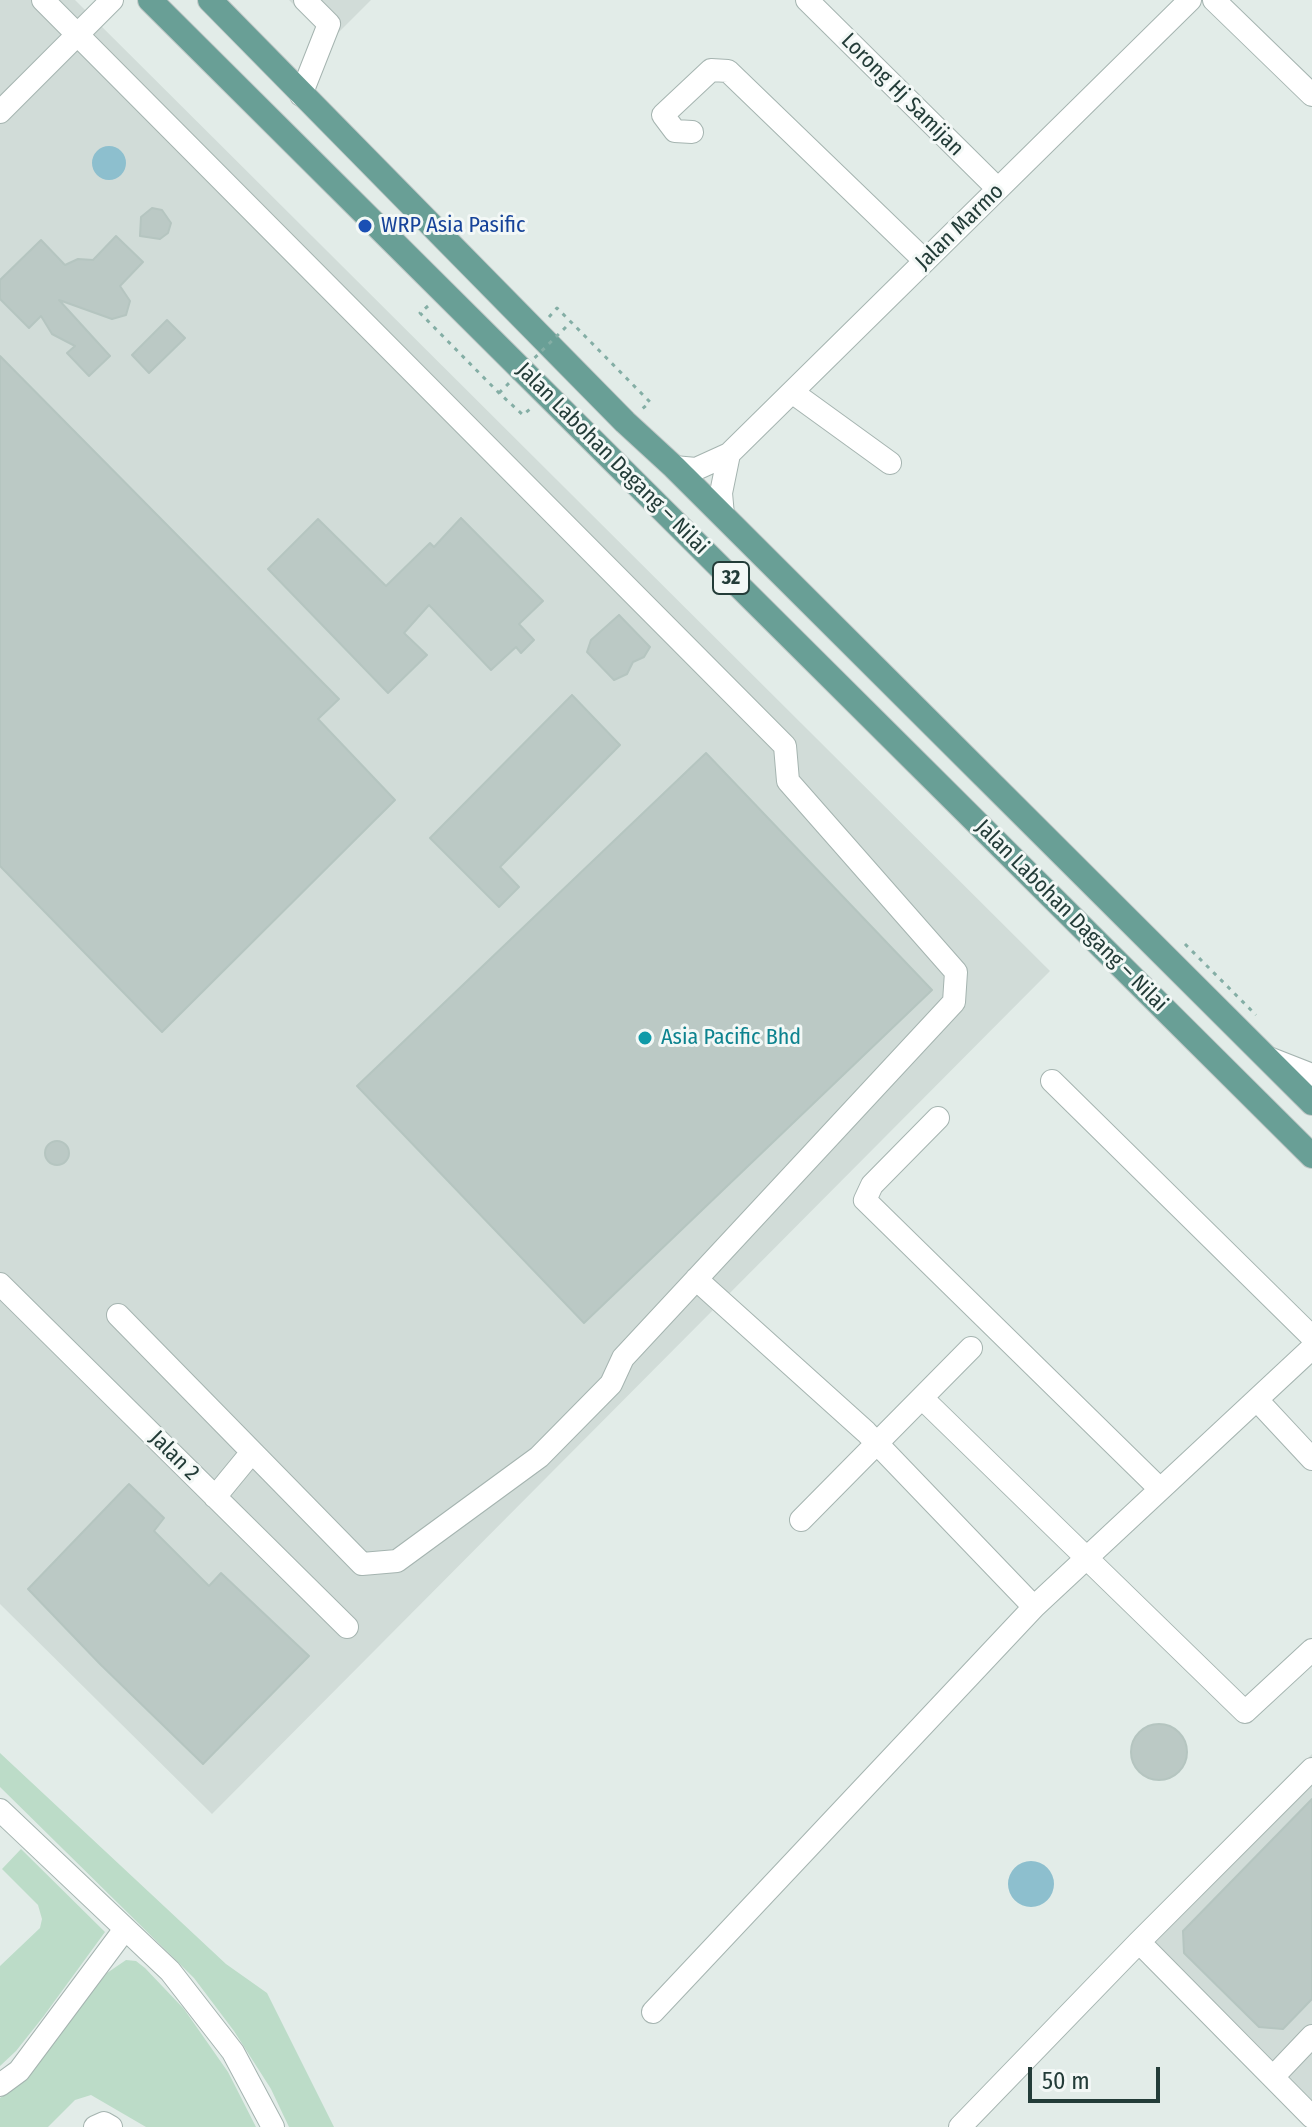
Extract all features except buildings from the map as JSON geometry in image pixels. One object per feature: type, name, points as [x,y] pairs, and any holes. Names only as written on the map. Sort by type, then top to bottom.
[{"type":"main road","name":"Jalan Labohan Dagang ‒ Nilai","points":[[150,0],[1312,1156]]},
{"type":"main road","name":"Jalan Labohan Dagang ‒ Nilai","points":[[210,0],[625,422],[723,515],[1312,1103]]},
{"type":"street","points":[[43,0],[785,746],[788,781],[956,972],[954,1002],[623,1358],[611,1384],[539,1457],[397,1561],[362,1564],[118,1315]]},
{"type":"street","points":[[0,112],[112,0]]},
{"type":"street","points":[[301,95],[329,24],[305,0]]},
{"type":"street","name":"Lorong Hj Samijan","points":[[807,0],[998,189]]},
{"type":"street","name":"Jalan Marmo","points":[[729,454],[1190,0]]},
{"type":"street","points":[[1214,0],[1312,95]]},
{"type":"street","points":[[692,132],[675,131],[663,115],[711,70],[728,71],[925,261]]},
{"type":"street","points":[[792,392],[890,463]]},
{"type":"street","points":[[674,467],[696,469],[729,454]]},
{"type":"street","points":[[723,515],[721,493],[729,454]]},
{"type":"street","points":[[1265,1057],[1312,1075]]},
{"type":"street","points":[[1052,1081],[1312,1337]]},
{"type":"street","points":[[938,1118],[872,1185],[865,1200],[1160,1489]]},
{"type":"street","points":[[696,1279],[878,1444],[1034,1607]]},
{"type":"street","name":"Jalan 2","points":[[0,1284],[347,1627]]},
{"type":"street","points":[[801,1520],[971,1348]]},
{"type":"street","points":[[653,2012],[1034,1607],[1312,1348]]},
{"type":"street","points":[[922,1398],[1245,1712],[1312,1650]]},
{"type":"street","points":[[1257,1400],[1312,1459]]},
{"type":"street","points":[[215,1497],[252,1452]]},
{"type":"street","points":[[960,2127],[1312,1769]]},
{"type":"street","points":[[0,1810],[170,1971],[233,2052],[273,2127]]},
{"type":"street","points":[[0,2085],[19,2071],[125,1929]]},
{"type":"street","points":[[1139,1942],[1312,2117]]},
{"type":"street","points":[[1273,2077],[1312,2036]]},
{"type":"street","points":[[95,2127],[104,2123],[111,2127]]},
{"type":"path","points":[[546,320],[557,308],[650,402]]},
{"type":"path","points":[[420,313],[523,415],[547,395]]},
{"type":"path","points":[[499,393],[571,322]]},
{"type":"shaded area","points":[[0,0],[75,0],[1050,971],[212,1814],[0,1604]]},
{"type":"shaded area","points":[[289,0],[371,0],[330,41]]},
{"type":"shaded area","points":[[1312,1754],[1312,2127],[1127,1942]]},
{"type":"green space","points":[[0,1753],[226,1964],[267,1993],[334,2127],[289,2127],[271,2089],[234,2031],[194,1978],[0,1787]]},
{"type":"green space","points":[[21,1849],[105,1932],[43,2017],[0,2066],[0,1966],[40,1928],[42,1919],[38,1905],[2,1869]]},
{"type":"green space","points":[[126,1960],[136,1961],[145,1968],[184,2009],[228,2072],[256,2127],[146,2127],[91,2095],[75,2100],[48,2127],[0,2127],[0,2098],[24,2079],[107,1973]]},
{"type":"water","points":[[109,146],[121,151],[126,163],[121,175],[109,180],[97,175],[92,163],[97,151]]},
{"type":"water","points":[[1031,1861],[1047,1868],[1054,1884],[1047,1900],[1031,1907],[1015,1900],[1008,1884],[1015,1868]]},
{"type":"place","name":"WRP Asia Pasific","points":[[365,226]]},
{"type":"place","name":"Asia Pacific Bhd","points":[[645,1038]]}]
